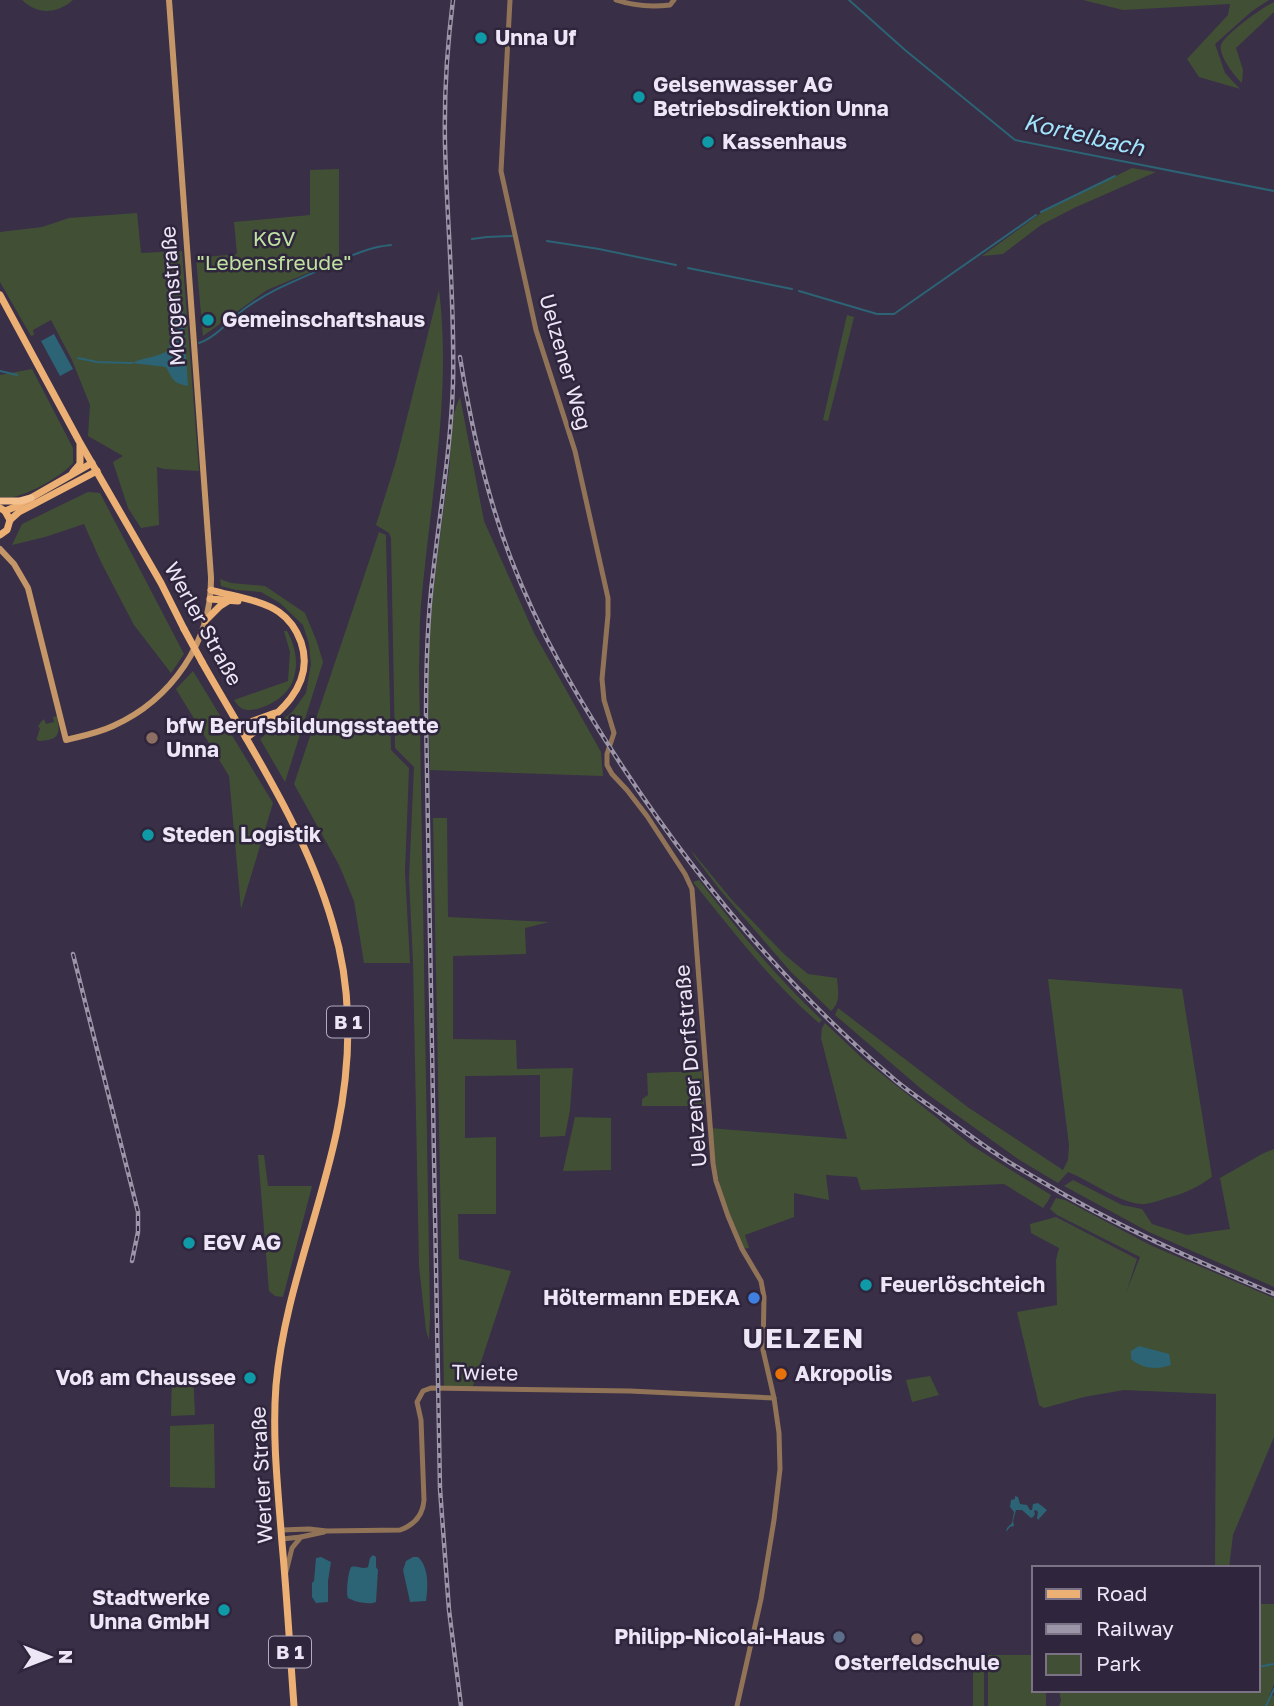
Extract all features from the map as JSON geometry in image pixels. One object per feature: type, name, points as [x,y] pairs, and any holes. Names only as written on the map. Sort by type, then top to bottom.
[{"type":"highway","points":[[0,501],[31,498]]},
{"type":"main road","name":"Morgenstraße","points":[[3,551],[28,588],[66,740],[106,729],[128,718],[166,689],[181,671],[195,647],[205,621],[211,590],[169,0]]},
{"type":"main road","name":"B 1","points":[[0,295],[79,440]]},
{"type":"main road","points":[[69,477],[80,464],[79,440]]},
{"type":"main road","name":"Werler Straße","points":[[79,440],[290,817],[315,872],[334,927],[345,981],[348,1013],[347,1057],[342,1102],[330,1160],[288,1308],[276,1386],[275,1430],[294,1706]]},
{"type":"main road","points":[[3,551],[2,534],[9,525],[9,520],[3,510],[31,498],[92,463]]},
{"type":"main road","points":[[9,520],[19,512],[97,471]]},
{"type":"main road","points":[[211,590],[278,611],[293,628],[302,645],[303,677],[295,695],[279,712],[246,738]]},
{"type":"main road","points":[[210,599],[252,602]]},
{"type":"main road","points":[[205,621],[228,600]]},
{"type":"main road","points":[[240,728],[279,712]]},
{"type":"street","name":"Uelzener Weg","points":[[510,0],[501,171],[536,330],[575,451],[605,585],[608,615],[603,690],[605,706],[614,730]]},
{"type":"street","points":[[616,0],[636,5],[666,5],[673,2]]},
{"type":"street","name":"Uelzener Dorfstraße","points":[[614,730],[606,758],[608,768],[647,816],[692,889],[716,1181],[742,1248],[763,1287],[763,1345],[779,1433],[780,1469],[761,1599],[737,1706]]},
{"type":"street","name":"Twiete","points":[[281,1530],[400,1530],[418,1519],[424,1507],[424,1500],[421,1420],[417,1402],[423,1391],[430,1388],[644,1392],[774,1398]]},
{"type":"street","name":"Twiete","points":[[282,1539],[327,1531]]},
{"type":"street","points":[[285,1575],[292,1548],[301,1537]]},
{"type":"green space","points":[[22,0],[73,0],[61,8],[48,11],[34,8]]},
{"type":"green space","points":[[1083,0],[1269,0],[1252,11],[1215,44],[1225,73],[1240,89],[1199,77],[1187,59],[1228,15],[1230,4],[1123,10]]},
{"type":"green space","points":[[1274,2],[1274,12],[1236,48],[1243,70],[1242,83],[1224,60],[1221,45],[1253,15]]},
{"type":"green space","points":[[1132,168],[1156,172],[1041,225],[1003,254],[982,256],[1041,213]]},
{"type":"green space","name":"KGV \"Lebensfreude\"","points":[[339,169],[339,260],[267,290],[203,336],[196,258],[237,254],[234,222],[310,215],[310,170]]},
{"type":"green space","points":[[137,213],[141,253],[182,251],[199,471],[157,467],[159,525],[141,528],[128,508],[113,462],[123,456],[88,436],[90,405],[72,360],[51,320],[33,330],[34,335],[31,336],[0,282],[0,232],[42,227],[69,218]]},
{"type":"green space","points":[[439,290],[443,369],[441,408],[421,605],[419,669],[429,1340],[419,1266],[409,879],[414,767],[395,748],[391,538],[389,533],[376,525],[396,461]]},
{"type":"green space","points":[[847,315],[854,317],[828,421],[823,420]]},
{"type":"green space","points":[[32,369],[73,448],[73,463],[55,478],[32,491],[15,497],[0,497],[0,375]]},
{"type":"green space","points":[[460,397],[484,521],[534,633],[601,752],[603,776],[430,770],[428,668],[431,618],[452,423]]},
{"type":"green space","points":[[88,492],[100,493],[184,654],[171,673],[134,625],[84,524],[12,545],[22,524]]},
{"type":"green space","points":[[379,532],[386,535],[391,750],[409,768],[405,872],[410,963],[364,963],[354,901],[339,865],[294,784]]},
{"type":"green space","points":[[220,579],[231,583],[265,586],[305,613],[317,642],[323,662],[285,782],[260,739],[293,711],[306,693],[311,664],[303,625],[280,603],[261,592],[221,586]]},
{"type":"green space","points":[[284,631],[287,631],[296,657],[295,673],[290,686],[282,696],[264,707],[253,710],[241,708],[234,700],[288,681],[290,652]]},
{"type":"green space","points":[[193,671],[273,803],[241,909],[229,776],[176,689]]},
{"type":"green space","points":[[57,716],[59,728],[56,736],[38,741],[36,738],[40,723],[44,719],[46,724],[54,722],[53,717]]},
{"type":"green space","points":[[433,818],[447,818],[448,917],[549,922],[525,928],[526,954],[453,956],[453,1039],[516,1040],[517,1069],[573,1068],[565,1136],[540,1137],[540,1075],[465,1076],[465,1138],[496,1137],[496,1214],[458,1214],[459,1259],[511,1271],[472,1389],[444,1388]]},
{"type":"green space","points":[[691,850],[732,900],[785,955],[808,974],[837,978],[838,1000],[831,1011],[791,972],[720,890]]},
{"type":"green space","points":[[699,880],[758,953],[822,1020],[819,1023],[753,956],[693,882]]},
{"type":"green space","points":[[1048,979],[1182,989],[1212,1177],[1185,1192],[1145,1204],[1117,1197],[1068,1172],[1058,1183],[1018,1159],[926,1093],[835,1015],[838,1008],[969,1108],[1063,1170],[1068,1160],[1069,1145]]},
{"type":"green space","points":[[825,1023],[863,1059],[971,1145],[1051,1195],[1043,1208],[1004,1184],[861,1190],[857,1177],[826,1175],[829,1200],[794,1193],[794,1217],[745,1235],[749,1248],[742,1249],[722,1198],[709,1128],[847,1139],[821,1038]]},
{"type":"green space","points":[[702,1071],[704,1106],[642,1106],[642,1099],[648,1095],[647,1073]]},
{"type":"green space","points":[[575,1117],[611,1118],[611,1170],[563,1171]]},
{"type":"green space","points":[[1274,1149],[1274,1287],[1149,1232],[1064,1186],[1073,1180],[1122,1205],[1142,1209],[1152,1224],[1187,1235],[1230,1229],[1220,1178]]},
{"type":"green space","points":[[258,1155],[264,1155],[268,1186],[312,1186],[283,1297],[275,1296],[269,1291]]},
{"type":"green space","points":[[1056,1198],[1065,1200],[1150,1245],[1274,1298],[1274,1437],[1233,1535],[1229,1566],[1215,1566],[1216,1394],[1124,1390],[1044,1408],[1039,1405],[1017,1312],[1057,1305],[1056,1260],[1059,1248],[1031,1233],[1030,1224],[1056,1217],[1137,1259],[1126,1293],[1140,1257],[1050,1209]]},
{"type":"green space","points":[[172,1372],[193,1372],[195,1415],[171,1416]]},
{"type":"green space","points":[[930,1376],[939,1395],[912,1402],[906,1380]]},
{"type":"green space","points":[[214,1424],[215,1488],[170,1487],[170,1426]]},
{"type":"green space","points":[[1260,1604],[1274,1604],[1274,1684],[1269,1697],[1274,1695],[1274,1706],[1059,1706],[1059,1692],[1260,1692]]},
{"type":"green space","points":[[988,1655],[1032,1655],[1032,1692],[1046,1692],[1046,1706],[988,1706]]},
{"type":"green space","points":[[973,1662],[984,1662],[984,1706],[973,1706]]},
{"type":"water","points":[[183,310],[188,386],[174,380],[166,367],[132,363],[169,350],[174,324]]},
{"type":"water","points":[[54,334],[73,369],[60,376],[41,341]]},
{"type":"water","points":[[1139,1346],[1169,1354],[1171,1365],[1150,1368],[1140,1365],[1131,1359],[1131,1351]]},
{"type":"water","points":[[1015,1496],[1020,1504],[1027,1505],[1030,1510],[1033,1504],[1038,1503],[1047,1510],[1038,1520],[1036,1510],[1031,1518],[1022,1510],[1016,1510],[1014,1526],[1006,1532],[1012,1523],[1014,1512],[1010,1507]]},
{"type":"water","points":[[373,1555],[376,1557],[378,1570],[376,1602],[354,1601],[348,1598],[347,1591],[351,1567],[368,1567]]},
{"type":"water","points":[[321,1557],[331,1562],[328,1602],[316,1603],[312,1597],[312,1583],[316,1558]]},
{"type":"water","points":[[413,1557],[422,1561],[426,1572],[426,1601],[410,1602],[403,1570],[406,1561]]},
{"type":"waterway","name":"Kortelbach","points":[[849,0],[905,50],[1015,140],[1274,191]]},
{"type":"waterway","points":[[1041,212],[1115,176]]},
{"type":"waterway","points":[[799,291],[877,314],[894,314],[1036,215]]},
{"type":"waterway","points":[[472,239],[512,236]]},
{"type":"waterway","points":[[547,241],[676,265]]},
{"type":"waterway","points":[[199,343],[275,290],[357,253],[391,245]]},
{"type":"waterway","points":[[688,268],[792,289]]},
{"type":"waterway","points":[[78,358],[97,362],[132,363]]},
{"type":"waterway","points":[[0,371],[17,375]]},
{"type":"waterway","points":[[1260,1667],[1274,1664]]},
{"type":"waterway","points":[[1266,1706],[1274,1689]]},
{"type":"railway","points":[[453,0],[446,72],[445,126],[453,383],[448,455],[429,609],[426,717],[440,1489],[449,1610],[461,1706]]},
{"type":"railway","points":[[460,357],[474,434],[494,510],[522,586],[547,640],[590,716],[651,809],[747,933],[818,1009],[905,1088],[1011,1164],[1125,1227],[1274,1294]]},
{"type":"railway","points":[[73,954],[138,1212],[138,1232],[132,1261]]},
{"type":"place","name":"Unna Uf","points":[[481,38]]},
{"type":"place","name":"Gelsenwasser AG Betriebsdirektion Unna","points":[[639,97]]},
{"type":"place","name":"Kassenhaus","points":[[708,142]]},
{"type":"place","name":"Gemeinschaftshaus","points":[[208,320]]},
{"type":"place","name":"bfw Berufsbildungsstaette Unna","points":[[152,738]]},
{"type":"place","name":"Steden Logistik","points":[[148,835]]},
{"type":"place","name":"EGV AG","points":[[189,1243]]},
{"type":"place","name":"Feuerlöschteich","points":[[866,1285]]},
{"type":"place","name":"Höltermann EDEKA","points":[[754,1298]]},
{"type":"place","name":"Akropolis","points":[[781,1374]]},
{"type":"place","name":"Voß am Chaussee","points":[[250,1378]]},
{"type":"place","name":"Stadtwerke Unna GmbH","points":[[224,1610]]},
{"type":"place","name":"Philipp-Nicolai-Haus","points":[[839,1637]]},
{"type":"place","name":"Osterfeldschule","points":[[917,1639]]},
{"type":"district","name":"UELZEN","points":[[804,1338]]}]
